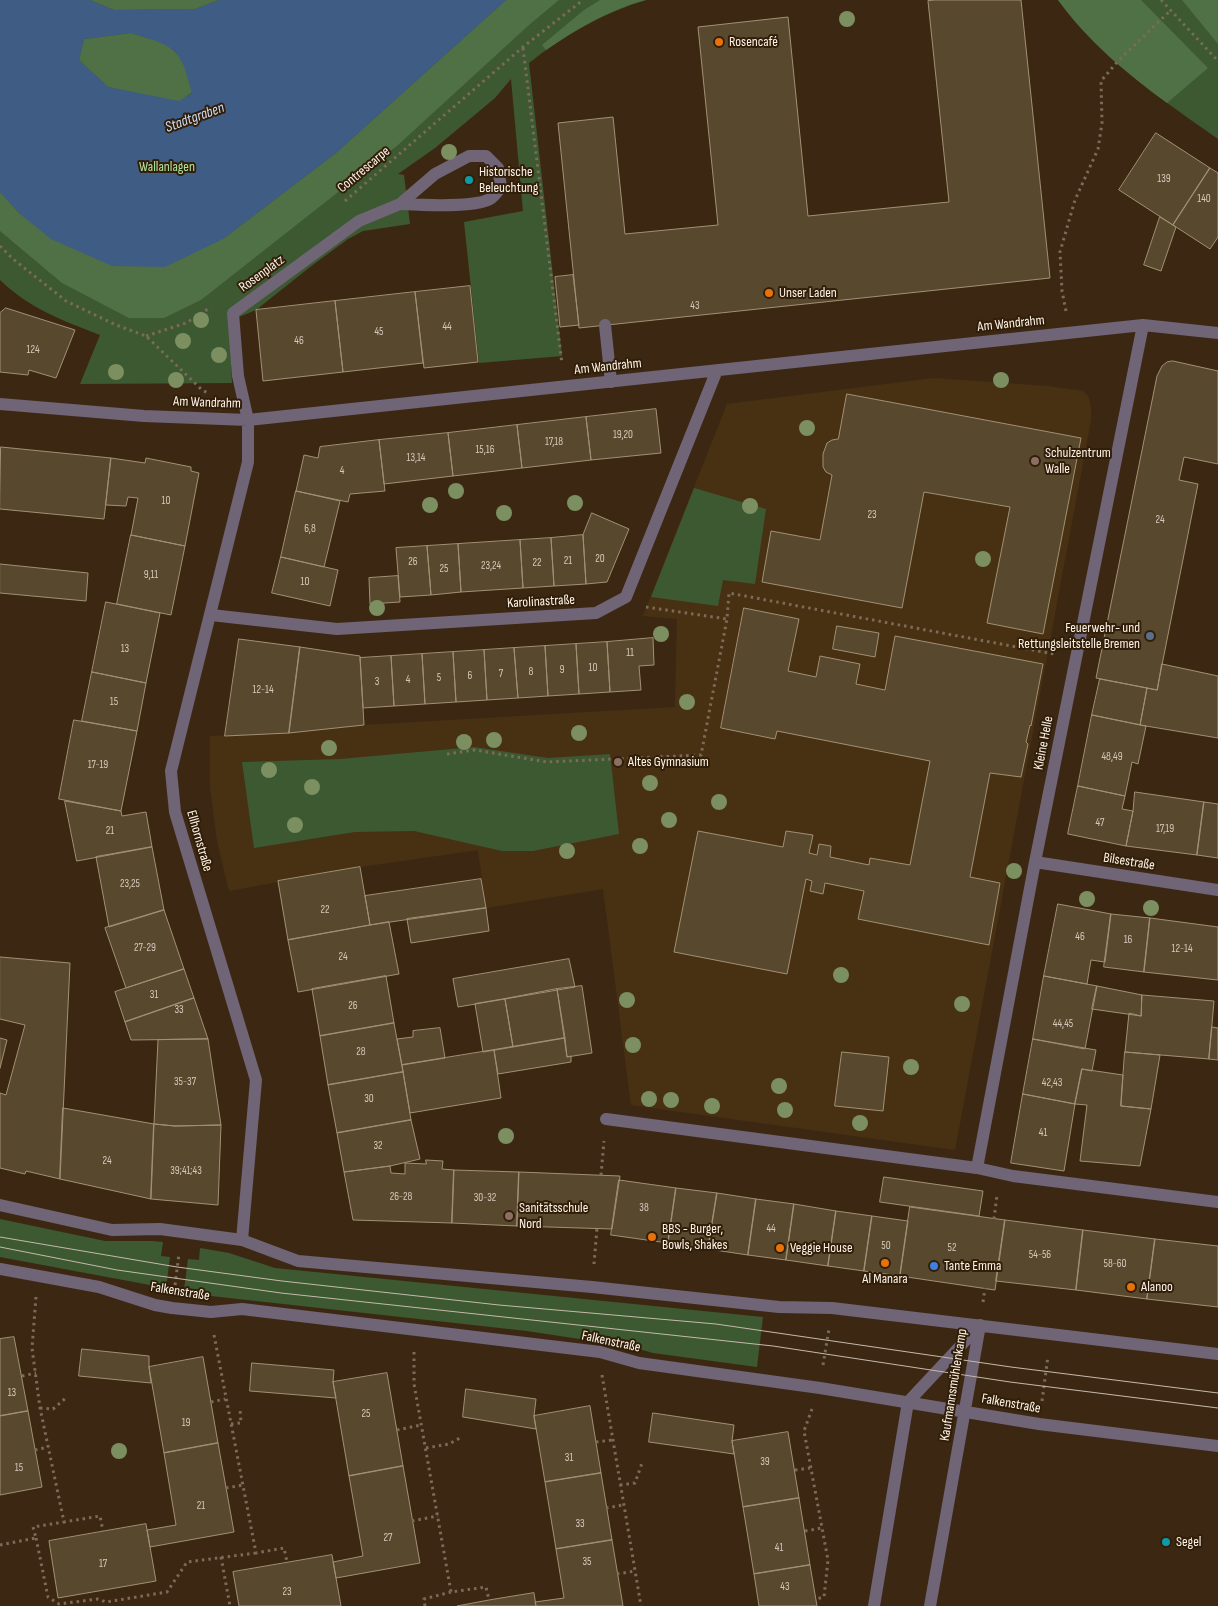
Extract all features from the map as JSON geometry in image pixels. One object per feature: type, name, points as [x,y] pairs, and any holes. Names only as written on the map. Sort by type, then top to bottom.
[{"type":"street","name":"Rosenplatz","points":[[248,420],[238,376],[234,313],[359,220],[400,204],[435,174],[469,156],[486,156],[498,168],[500,187],[490,199],[446,205],[400,204]]},
{"type":"street","name":"Am Wandrahm","points":[[0,404],[144,416],[248,420],[1144,324],[1218,333]]},
{"type":"street","name":"Kleine Helle","points":[[977,1168],[1035,862],[1144,324]]},
{"type":"street","points":[[605,325],[611,382]]},
{"type":"street","points":[[626,597],[717,370]]},
{"type":"street","name":"Ellhornstraße","points":[[242,1240],[256,1080],[174,812],[171,771],[248,462],[248,420]]},
{"type":"street","name":"Karolinastraße","points":[[210,615],[337,629],[596,614],[626,597]]},
{"type":"street","name":"Bilsestraße","points":[[1035,862],[1218,890]]},
{"type":"street","points":[[606,1119],[977,1168],[1014,1176],[1218,1202]]},
{"type":"street","points":[[0,1205],[112,1230],[160,1229],[242,1240],[298,1260],[592,1287],[779,1307],[832,1308],[1218,1354]]},
{"type":"street","name":"Falkenstraße","points":[[0,1270],[99,1287],[154,1305],[172,1308],[210,1312],[242,1309],[600,1352],[639,1363],[820,1388],[1038,1424],[1218,1446]]},
{"type":"street","name":"Kaufmannsmühlenkamp","points":[[908,1402],[980,1325]]},
{"type":"street","name":"Kaufmannsmühlenkamp","points":[[930,1606],[980,1325]]},
{"type":"street","points":[[874,1606],[908,1402]]},
{"type":"path","name":"Contrescarpe","points":[[340,205],[522,47],[583,0]]},
{"type":"path","points":[[1161,0],[1218,61]]},
{"type":"path","points":[[1071,333],[1062,291],[1060,252],[1074,200],[1098,149],[1102,123],[1101,81],[1170,10]]},
{"type":"path","points":[[522,47],[565,387]]},
{"type":"path","points":[[0,246],[13,259],[66,301],[116,325],[146,336],[201,389],[217,399]]},
{"type":"path","points":[[146,336],[186,324],[214,305]]},
{"type":"path","points":[[447,754],[475,750],[547,762],[701,755],[727,619],[729,593],[1076,658]]},
{"type":"path","points":[[626,597],[647,607],[727,619]]},
{"type":"path","points":[[602,1175],[606,1119]]},
{"type":"path","points":[[592,1287],[597,1228]]},
{"type":"path","points":[[172,1308],[181,1232]]},
{"type":"path","points":[[38,1276],[32,1348],[40,1408],[64,1522]]},
{"type":"path","points":[[820,1388],[832,1308]]},
{"type":"path","points":[[210,1312],[225,1399],[256,1553]]},
{"type":"path","points":[[413,1329],[414,1384],[451,1592]]},
{"type":"path","points":[[1038,1424],[1051,1334]]},
{"type":"path","points":[[22,1376],[36,1373]]},
{"type":"path","points":[[605,1395],[641,1606]]},
{"type":"path","points":[[40,1408],[53,1409],[67,1397]]},
{"type":"path","points":[[211,1402],[225,1399]]},
{"type":"path","points":[[231,1424],[241,1423],[240,1410]]},
{"type":"path","points":[[397,1430],[421,1425]]},
{"type":"path","points":[[804,1431],[828,1560],[824,1597],[816,1599]]},
{"type":"path","points":[[426,1448],[449,1444],[460,1438]]},
{"type":"path","points":[[596,1442],[612,1440]]},
{"type":"path","points":[[35,1450],[48,1447]]},
{"type":"path","points":[[620,1485],[635,1483],[642,1464]]},
{"type":"path","points":[[795,1470],[810,1468]]},
{"type":"path","points":[[226,1488],[243,1486]]},
{"type":"path","points":[[606,1508],[623,1505]]},
{"type":"path","points":[[103,1532],[100,1516],[33,1527],[48,1597],[59,1604],[98,1599],[106,1602],[167,1592],[186,1562],[284,1548],[287,1562]]},
{"type":"path","points":[[412,1521],[438,1516]]},
{"type":"path","points":[[805,1531],[822,1528]]},
{"type":"path","points":[[0,1545],[36,1538]]},
{"type":"path","points":[[221,1557],[230,1606]]},
{"type":"path","points":[[617,1574],[635,1571]]},
{"type":"path","points":[[425,1606],[424,1599],[451,1592],[486,1587],[489,1600]]},
{"type":"shaded area","name":"Altes Gymnasium","points":[[934,378],[1047,386],[1083,391],[1089,398],[1091,408],[1091,420],[955,1150],[631,1105],[603,889],[486,908],[478,850],[360,867],[229,891],[217,841],[210,787],[210,736],[289,733],[364,725],[675,707],[677,619],[643,616],[727,404]]},
{"type":"green space","name":"Wallanlagen","points":[[0,0],[646,0],[614,11],[584,26],[556,43],[529,63],[562,356],[479,363],[464,222],[523,211],[511,79],[495,98],[435,148],[398,174],[404,175],[410,224],[363,231],[348,239],[256,310],[229,321],[232,383],[80,384],[100,335],[47,313],[23,299],[0,280]]},
{"type":"green space","points":[[90,0],[219,0],[195,9],[114,10]]},
{"type":"green space","points":[[506,0],[559,0],[398,145],[201,300],[164,318],[129,318],[62,283],[0,231],[0,192],[20,214],[223,239],[336,153]]},
{"type":"green space","points":[[600,0],[646,0],[594,20],[546,50],[542,45],[584,10]]},
{"type":"green space","points":[[1058,0],[1218,0],[1218,139],[1153,93],[1112,59],[1093,41]]},
{"type":"green space","points":[[1058,0],[1141,0],[1208,68],[1167,103],[1108,56]]},
{"type":"green space","points":[[1182,0],[1218,0],[1218,44]]},
{"type":"green space","points":[[131,33],[167,44],[183,60],[192,92],[179,102],[108,87],[79,60],[84,39]]},
{"type":"green space","points":[[694,488],[766,509],[755,584],[723,580],[718,606],[651,597]]},
{"type":"green space","points":[[474,747],[548,758],[610,754],[619,834],[533,851],[502,851],[414,831],[355,832],[254,848],[242,762],[340,759]]},
{"type":"green space","points":[[0,1219],[105,1241],[163,1242],[161,1256],[170,1257],[166,1288],[0,1257]]},
{"type":"green space","points":[[200,1248],[229,1253],[275,1268],[763,1317],[757,1367],[653,1353],[632,1347],[527,1331],[193,1294],[193,1291],[184,1290],[188,1259],[199,1260]]},
{"type":"water","name":"Stadtgraben","points":[[0,0],[90,0],[114,10],[195,9],[219,0],[506,0],[336,153],[223,239],[165,267],[112,266],[51,239],[20,214],[0,192]],"holes":[[[131,33],[157,41],[173,51],[184,66],[192,93],[179,101],[108,87],[79,60],[84,39]]]},
{"type":"building","points":[[1021,0],[1050,278],[579,328],[558,123],[613,117],[625,234],[718,225],[698,27],[788,17],[808,216],[949,202],[928,1]]},
{"type":"building","points":[[1156,133],[1210,168],[1173,225],[1119,190]]},
{"type":"building","points":[[1210,168],[1218,173],[1218,237],[1210,249],[1173,225]]},
{"type":"building","points":[[1160,217],[1176,227],[1161,271],[1144,265]]},
{"type":"building","points":[[573,275],[579,325],[560,327],[555,277]]},
{"type":"building","points":[[470,286],[478,362],[424,368],[415,292]]},
{"type":"building","points":[[415,292],[423,363],[343,372],[335,301]]},
{"type":"building","points":[[335,301],[343,372],[263,381],[256,310]]},
{"type":"building","points":[[6,308],[75,330],[56,378],[29,370],[28,375],[0,372],[0,313]]},
{"type":"building","points":[[1173,361],[1218,371],[1218,464],[1184,457],[1179,480],[1198,484],[1157,690],[1096,678],[1157,376],[1162,366],[1167,362]]},
{"type":"building","points":[[847,394],[1081,438],[1043,634],[987,623],[1010,507],[924,492],[902,608],[762,582],[771,531],[820,540],[832,475],[826,472],[823,467],[823,454],[827,443],[838,439]]},
{"type":"building","points":[[656,409],[661,453],[591,460],[586,417]]},
{"type":"building","points":[[586,417],[591,460],[522,468],[517,425]]},
{"type":"building","points":[[517,425],[522,468],[453,476],[448,433]]},
{"type":"building","points":[[448,433],[453,476],[384,484],[379,440]]},
{"type":"building","points":[[379,440],[385,491],[350,494],[348,502],[296,491],[304,455],[318,458],[320,447]]},
{"type":"building","points":[[1,447],[111,458],[104,519],[0,509]]},
{"type":"building","points":[[111,458],[145,463],[146,458],[191,467],[191,471],[199,473],[185,546],[131,535],[138,498],[128,497],[126,506],[106,505]]},
{"type":"building","points":[[296,491],[340,501],[324,567],[281,557]]},
{"type":"building","points":[[592,513],[629,529],[607,582],[586,584],[583,535]]},
{"type":"building","points":[[131,535],[185,546],[171,615],[117,604]]},
{"type":"building","points":[[583,535],[586,584],[554,586],[551,538]]},
{"type":"building","points":[[551,538],[554,586],[523,588],[520,540]]},
{"type":"building","points":[[520,540],[523,588],[461,592],[458,544]]},
{"type":"building","points":[[458,544],[461,592],[431,595],[427,546]]},
{"type":"building","points":[[427,546],[431,595],[400,597],[396,548]]},
{"type":"building","points":[[281,557],[338,570],[330,606],[272,593]]},
{"type":"building","points":[[0,564],[88,573],[86,601],[0,593]]},
{"type":"building","points":[[398,576],[400,602],[370,604],[369,578]]},
{"type":"building","points":[[106,602],[160,613],[146,683],[92,672]]},
{"type":"building","points":[[744,608],[799,619],[788,671],[816,677],[820,656],[860,664],[856,684],[885,690],[895,636],[1043,664],[1026,742],[1028,744],[1021,777],[990,773],[970,877],[1000,883],[989,945],[858,919],[864,891],[825,883],[823,894],[810,891],[812,881],[806,879],[787,974],[674,952],[698,831],[783,847],[786,831],[813,835],[809,853],[817,855],[819,844],[831,846],[830,857],[869,865],[870,858],[910,865],[930,761],[777,731],[775,739],[721,728]]},
{"type":"building","points":[[837,626],[879,633],[875,657],[833,649]]},
{"type":"building","points":[[653,638],[654,665],[639,666],[641,690],[610,692],[607,642]]},
{"type":"building","points":[[239,639],[300,647],[289,733],[225,736]]},
{"type":"building","points":[[607,642],[610,692],[579,694],[576,644]]},
{"type":"building","points":[[576,644],[579,694],[548,696],[545,646]]},
{"type":"building","points":[[545,646],[548,696],[518,698],[514,648]]},
{"type":"building","points":[[300,647],[360,656],[364,725],[289,733]]},
{"type":"building","points":[[514,648],[518,698],[487,700],[484,650]]},
{"type":"building","points":[[484,650],[487,700],[456,702],[453,652]]},
{"type":"building","points":[[453,652],[456,702],[425,704],[422,654]]},
{"type":"building","points":[[422,654],[425,704],[394,706],[391,656]]},
{"type":"building","points":[[391,656],[394,706],[363,708],[360,658]]},
{"type":"building","points":[[1162,664],[1218,676],[1218,738],[1140,725],[1147,688],[1157,690]]},
{"type":"building","points":[[92,672],[146,683],[137,731],[82,721]]},
{"type":"building","points":[[1100,679],[1147,688],[1140,725],[1092,715]]},
{"type":"building","points":[[1092,715],[1146,726],[1138,764],[1132,762],[1125,796],[1078,786]]},
{"type":"building","points":[[74,720],[137,731],[121,811],[59,799]]},
{"type":"building","points":[[1078,786],[1125,796],[1122,809],[1133,811],[1126,846],[1068,834]]},
{"type":"building","points":[[1135,792],[1204,802],[1197,855],[1126,846]]},
{"type":"building","points":[[65,801],[121,811],[122,816],[146,812],[152,847],[77,861]]},
{"type":"building","points":[[1204,802],[1218,804],[1218,858],[1197,855]]},
{"type":"building","points":[[152,847],[164,910],[109,927],[96,857]]},
{"type":"building","points":[[360,867],[370,925],[288,940],[278,881]]},
{"type":"building","points":[[481,879],[486,908],[370,925],[365,896]]},
{"type":"building","points":[[1058,904],[1111,914],[1105,962],[1091,960],[1087,984],[1044,976]]},
{"type":"building","points":[[486,908],[489,931],[411,943],[407,919]]},
{"type":"building","points":[[164,910],[184,969],[126,988],[105,928]]},
{"type":"building","points":[[1111,914],[1150,918],[1144,972],[1104,967]]},
{"type":"building","points":[[1150,918],[1218,927],[1218,980],[1144,972]]},
{"type":"building","points":[[389,922],[399,974],[298,992],[288,940]]},
{"type":"building","points":[[0,957],[70,963],[60,1179],[26,1171],[25,1174],[0,1168],[0,1093],[6,1095],[25,1025],[0,1019]]},
{"type":"building","points":[[569,959],[575,987],[458,1007],[453,979]]},
{"type":"building","points":[[184,969],[194,998],[125,1022],[115,992]]},
{"type":"building","points":[[386,976],[394,1023],[320,1036],[312,989]]},
{"type":"building","points":[[1044,976],[1097,986],[1085,1049],[1033,1039]]},
{"type":"building","points":[[582,986],[592,1053],[567,1057],[557,989]]},
{"type":"building","points":[[1097,986],[1142,995],[1141,1016],[1092,1009]]},
{"type":"building","points":[[557,989],[565,1038],[513,1047],[505,999]]},
{"type":"building","points":[[1142,995],[1214,1001],[1209,1059],[1125,1052],[1129,1013],[1141,1016]]},
{"type":"building","points":[[194,998],[208,1039],[131,1040],[125,1022]]},
{"type":"building","points":[[505,999],[513,1047],[483,1052],[475,1004]]},
{"type":"building","points":[[394,1023],[403,1072],[328,1085],[320,1036]]},
{"type":"building","points":[[1212,1027],[1218,1028],[1218,1060],[1209,1059]]},
{"type":"building","points":[[440,1028],[445,1058],[402,1065],[397,1039],[413,1037],[413,1031]]},
{"type":"building","points":[[0,1038],[7,1040],[0,1068]]},
{"type":"building","points":[[565,1038],[567,1057],[571,1056],[571,1062],[498,1074],[494,1050]]},
{"type":"building","points":[[208,1039],[221,1125],[175,1126],[154,1124],[158,1040]]},
{"type":"building","points":[[1033,1039],[1096,1050],[1092,1071],[1082,1069],[1075,1104],[1023,1094]]},
{"type":"building","points":[[494,1050],[501,1098],[410,1113],[402,1065]]},
{"type":"building","points":[[842,1052],[889,1057],[883,1111],[835,1106]]},
{"type":"building","points":[[1125,1052],[1160,1055],[1151,1109],[1121,1106]]},
{"type":"building","points":[[1082,1069],[1123,1075],[1121,1106],[1151,1109],[1140,1166],[1080,1161],[1087,1105],[1075,1104]]},
{"type":"building","points":[[403,1072],[411,1120],[337,1133],[328,1085]]},
{"type":"building","points":[[1023,1094],[1075,1104],[1064,1171],[1011,1163]]},
{"type":"building","points":[[63,1108],[154,1124],[151,1199],[60,1179]]},
{"type":"building","points":[[411,1120],[420,1159],[390,1166],[344,1172],[337,1133]]},
{"type":"building","points":[[154,1124],[175,1126],[221,1125],[218,1205],[151,1199]]},
{"type":"building","points":[[426,1160],[443,1161],[442,1169],[454,1170],[452,1223],[353,1220],[344,1172],[390,1166],[391,1173],[405,1174],[405,1163],[426,1164]]},
{"type":"building","points":[[454,1170],[519,1172],[517,1226],[452,1223]]},
{"type":"building","points":[[519,1172],[620,1176],[612,1229],[517,1226]]},
{"type":"building","points":[[884,1177],[983,1191],[979,1216],[880,1202]]},
{"type":"building","points":[[619,1180],[676,1188],[668,1243],[611,1235]]},
{"type":"building","points":[[676,1188],[717,1193],[708,1249],[668,1243]]},
{"type":"building","points":[[717,1193],[756,1199],[748,1255],[708,1249]]},
{"type":"building","points":[[756,1199],[794,1204],[786,1260],[748,1255]]},
{"type":"building","points":[[794,1204],[836,1211],[828,1266],[786,1260]]},
{"type":"building","points":[[910,1207],[1005,1220],[995,1290],[900,1276]]},
{"type":"building","points":[[836,1211],[872,1216],[864,1271],[828,1266]]},
{"type":"building","points":[[872,1216],[908,1221],[900,1276],[864,1271]]},
{"type":"building","points":[[1005,1220],[1083,1230],[1076,1290],[996,1281]]},
{"type":"building","points":[[1083,1230],[1155,1239],[1147,1299],[1076,1290]]},
{"type":"building","points":[[1155,1239],[1218,1246],[1218,1307],[1147,1299]]},
{"type":"building","points":[[14,1337],[28,1411],[0,1416],[0,1339]]},
{"type":"building","points":[[82,1349],[149,1356],[151,1383],[79,1376]]},
{"type":"building","points":[[203,1357],[218,1443],[164,1453],[149,1367]]},
{"type":"building","points":[[252,1363],[334,1370],[333,1382],[336,1398],[250,1391]]},
{"type":"building","points":[[387,1373],[403,1466],[349,1476],[333,1382]]},
{"type":"building","points":[[466,1389],[536,1399],[534,1416],[536,1429],[463,1417]]},
{"type":"building","points":[[590,1406],[601,1473],[545,1482],[534,1416]]},
{"type":"building","points":[[28,1411],[42,1487],[0,1495],[0,1416]]},
{"type":"building","points":[[653,1413],[734,1425],[732,1441],[734,1454],[649,1442]]},
{"type":"building","points":[[788,1432],[799,1498],[743,1507],[732,1441]]},
{"type":"building","points":[[218,1443],[234,1532],[150,1547],[147,1530],[176,1525],[164,1453]]},
{"type":"building","points":[[403,1466],[420,1563],[336,1578],[333,1562],[363,1556],[349,1476]]},
{"type":"building","points":[[601,1473],[612,1540],[556,1549],[545,1482]]},
{"type":"building","points":[[799,1498],[810,1565],[754,1574],[743,1507]]},
{"type":"building","points":[[146,1524],[156,1581],[58,1598],[49,1541]]},
{"type":"building","points":[[612,1540],[623,1606],[536,1606],[535,1602],[564,1598],[556,1549]]},
{"type":"building","points":[[332,1555],[341,1606],[239,1606],[233,1572]]},
{"type":"building","points":[[810,1565],[817,1606],[759,1606],[754,1574]]},
{"type":"building","points":[[534,1593],[536,1606],[457,1606],[489,1600]]},
{"type":"tram line","points":[[0,1237],[177,1267],[282,1281],[499,1305],[716,1324],[1011,1367],[1218,1393]]},
{"type":"tram line","points":[[0,1247],[117,1270],[281,1293],[773,1346],[1010,1382],[1218,1408]]},
{"type":"place","name":"Rosencafé","points":[[719,42]]},
{"type":"place","name":"Historische Beleuchtung","points":[[469,180]]},
{"type":"place","name":"Unser Laden","points":[[769,293]]},
{"type":"place","name":"Schulzentrum Walle","points":[[1035,461]]},
{"type":"place","name":"Feuerwehr- und Rettungsleitstelle Bremen","points":[[1150,636]]},
{"type":"place","name":"Altes Gymnasium","points":[[618,762]]},
{"type":"place","name":"Sanitätsschule Nord","points":[[509,1216]]},
{"type":"place","name":"BBS - Burger, Bowls, Shakes","points":[[652,1237]]},
{"type":"place","name":"Veggie House","points":[[780,1248]]},
{"type":"place","name":"Al Manara","points":[[885,1263]]},
{"type":"place","name":"Tante Emma","points":[[934,1266]]},
{"type":"place","name":"Alanoo","points":[[1131,1287]]},
{"type":"place","name":"Segel","points":[[1166,1542]]}]
